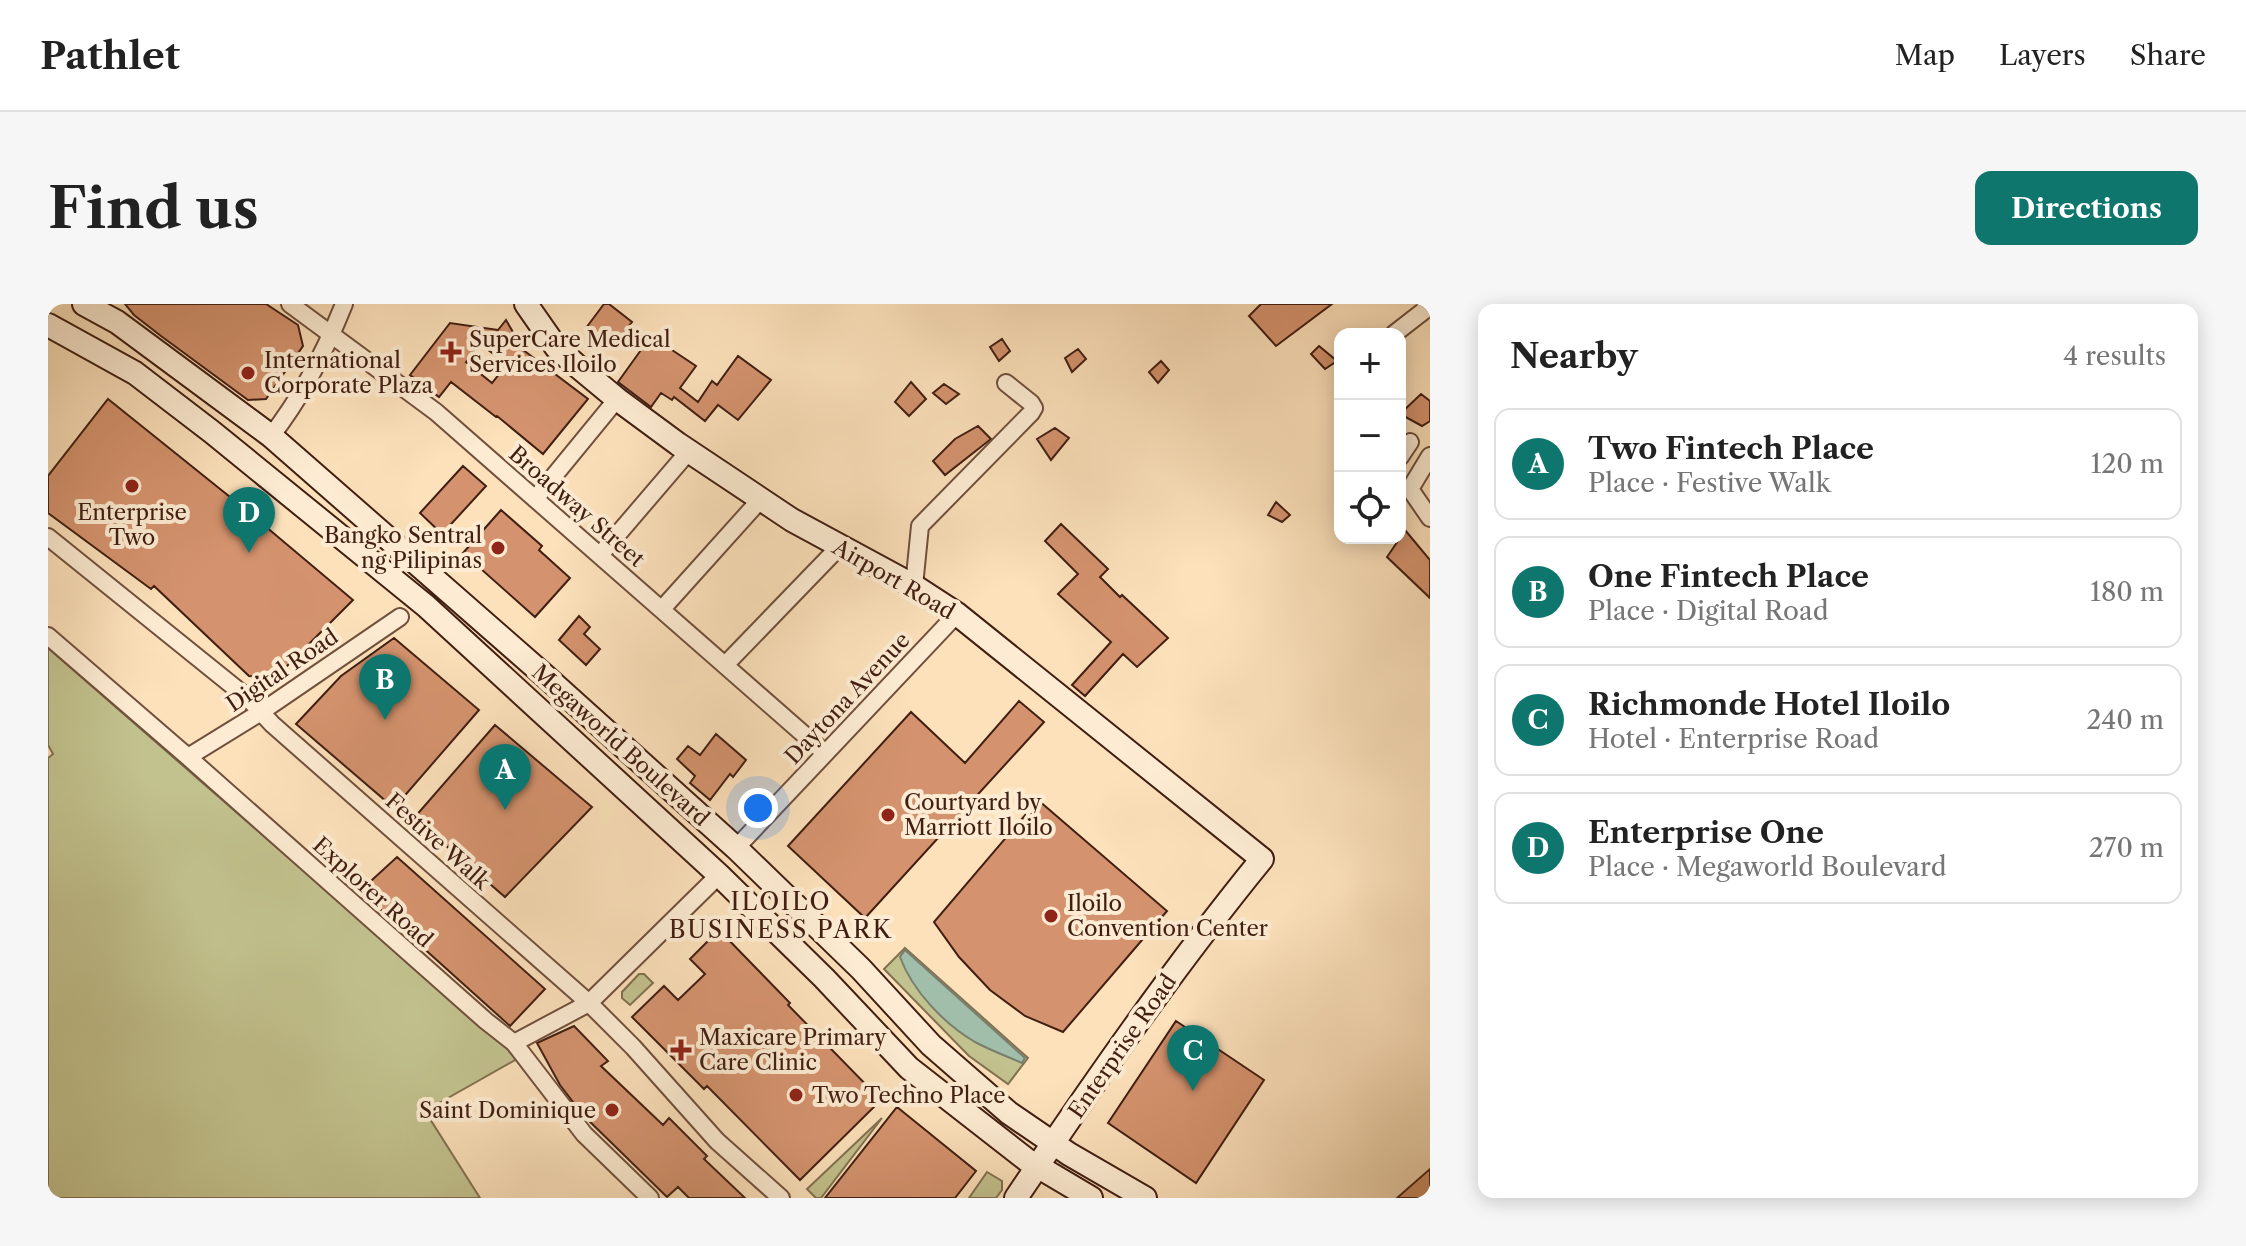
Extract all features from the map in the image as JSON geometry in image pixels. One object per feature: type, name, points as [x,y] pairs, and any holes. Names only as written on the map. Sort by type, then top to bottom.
[{"type":"main road","name":"Megaworld Boulevard","points":[[84,304],[117,322],[271,436],[736,848],[861,969],[931,1045],[1009,1113],[1053,1144],[1145,1198]]},
{"type":"main road","name":"Airport Road","points":[[526,304],[556,347],[617,399],[760,500],[914,586],[957,614],[1262,859]]},
{"type":"main road","name":"Megaworld Boulevard","points":[[48,325],[135,373],[426,606],[719,875],[824,978],[909,1068],[1037,1167],[1094,1198]]},
{"type":"main road","name":"Enterprise Road","points":[[1016,1198],[1159,993],[1262,859]]},
{"type":"main road","points":[[993,1134],[999,1136],[1010,1131],[1013,1119],[1009,1113]]},
{"type":"main road","points":[[1094,1198],[1093,1184],[1104,1178],[1114,1180]]},
{"type":"street","name":"Broadway Street","points":[[290,304],[436,412],[825,753]]},
{"type":"street","points":[[271,436],[332,334],[344,304]]},
{"type":"street","points":[[1402,328],[1430,306]]},
{"type":"street","points":[[914,586],[920,526],[1034,408],[1006,383]]},
{"type":"street","points":[[535,499],[617,399]]},
{"type":"street","points":[[1406,448],[1410,442]]},
{"type":"street","points":[[600,555],[689,451]]},
{"type":"street","points":[[1406,483],[1430,456]]},
{"type":"street","points":[[1406,485],[1430,518]]},
{"type":"street","points":[[662,609],[760,500]]},
{"type":"street","name":"Festive Walk","points":[[48,537],[249,699],[589,1003],[717,1141],[781,1198]]},
{"type":"street","points":[[726,664],[840,546]]},
{"type":"street","name":"Daytona Avenue","points":[[736,848],[957,614]]},
{"type":"street","name":"Digital Road","points":[[188,757],[261,712],[400,617]]},
{"type":"street","name":"Explorer Road","points":[[48,636],[514,1043],[584,1134],[650,1198]]},
{"type":"street","points":[[514,1043],[589,1003],[719,875]]},
{"type":"green space","points":[[48,648],[517,1059],[425,1111],[480,1198],[48,1198],[48,758],[53,754],[48,745]]},
{"type":"green space","points":[[905,948],[1028,1058],[1008,1084],[969,1056],[884,969]]},
{"type":"green space","points":[[639,974],[644,974],[653,983],[630,1005],[622,998],[622,992]]},
{"type":"green space","points":[[882,1118],[821,1198],[816,1198],[807,1189]]},
{"type":"green space","points":[[987,1172],[1002,1181],[1002,1190],[996,1198],[969,1198]]},
{"type":"shaded area","points":[[905,950],[1025,1058],[1022,1063],[975,1042],[941,1016],[912,982],[900,957]]},
{"type":"building","name":"International Corporate Plaza","points":[[125,304],[266,304],[298,325],[303,346],[266,399],[248,400],[134,315]]},
{"type":"building","points":[[604,304],[609,304],[632,322],[612,348],[586,328]]},
{"type":"building","points":[[1261,304],[1332,304],[1276,346],[1249,316]]},
{"type":"building","points":[[506,320],[517,339],[514,343],[588,399],[543,454],[451,382],[439,397],[410,375],[450,323],[498,330]],"holes":[[[480,344],[507,364],[492,383],[466,362]]]},
{"type":"building","points":[[651,336],[696,366],[680,388],[698,402],[712,381],[717,385],[738,356],[771,380],[738,420],[718,405],[705,421],[674,397],[672,400],[661,393],[651,407],[618,382]]},
{"type":"building","points":[[1002,339],[1010,351],[999,361],[990,347]]},
{"type":"building","points":[[1319,346],[1334,358],[1334,363],[1325,369],[1311,354]]},
{"type":"building","points":[[1078,349],[1086,359],[1072,372],[1065,358]]},
{"type":"building","points":[[1161,361],[1169,370],[1158,383],[1149,372]]},
{"type":"building","points":[[911,382],[926,399],[909,416],[895,402]]},
{"type":"building","points":[[944,384],[959,394],[946,404],[933,393]]},
{"type":"building","points":[[1421,394],[1430,401],[1430,421],[1422,426],[1406,417],[1406,408]]},
{"type":"building","points":[[108,399],[353,600],[275,678],[249,676],[154,586],[151,589],[48,513],[48,476]]},
{"type":"building","points":[[978,426],[991,439],[945,475],[933,461],[955,439]]},
{"type":"building","points":[[1055,428],[1069,438],[1051,460],[1037,439]]},
{"type":"building","points":[[463,466],[486,486],[442,534],[420,513]]},
{"type":"building","points":[[1276,502],[1290,515],[1282,522],[1268,515]]},
{"type":"building","points":[[501,510],[542,546],[539,550],[570,578],[535,617],[463,553]]},
{"type":"building","points":[[1061,524],[1108,569],[1100,577],[1168,638],[1137,667],[1123,654],[1085,696],[1072,685],[1111,642],[1058,594],[1078,574],[1045,541]]},
{"type":"building","points":[[1406,531],[1430,560],[1430,598],[1387,557],[1396,544],[1406,544]]},
{"type":"building","points":[[579,616],[590,627],[584,634],[600,649],[586,665],[559,640]]},
{"type":"building","points":[[394,638],[479,710],[394,808],[296,724],[341,676]]},
{"type":"building","name":"Courtyard by Marriott Iloilo","points":[[1019,701],[1044,722],[865,918],[788,846],[911,712],[965,763]]},
{"type":"building","points":[[495,725],[592,807],[505,897],[414,818]]},
{"type":"building","points":[[716,734],[746,760],[733,777],[730,774],[710,800],[690,783],[695,776],[677,759],[688,746],[700,755]]},
{"type":"building","name":"Iloilo Convention Center","points":[[1038,800],[1167,911],[1063,1032],[1025,1016],[990,990],[959,957],[934,922]]},
{"type":"building","points":[[397,857],[545,989],[510,1026],[360,891]]},
{"type":"building","points":[[719,930],[881,1100],[800,1180],[707,1086],[704,1089],[632,1017],[664,986],[678,1000],[705,974],[690,959]]},
{"type":"building","points":[[1176,1021],[1264,1080],[1196,1183],[1108,1123]]},
{"type":"building","name":"Saint Dominique","points":[[574,1026],[608,1061],[601,1066],[663,1125],[669,1118],[707,1156],[704,1159],[745,1198],[689,1198],[678,1187],[667,1197],[583,1115],[560,1085],[537,1043]]},
{"type":"building","points":[[897,1107],[976,1171],[955,1198],[825,1198]]},
{"type":"building","points":[[1430,1169],[1430,1198],[1397,1198]]},
{"type":"place","name":"SuperCare Medical Services Iloilo","points":[[451,352]]},
{"type":"place","name":"International Corporate Plaza","points":[[248,373]]},
{"type":"place","name":"Enterprise Two","points":[[132,486]]},
{"type":"place","name":"Bangko Sentral ng Pilipinas","points":[[498,548]]},
{"type":"place","name":"Enterprise One","points":[[249,553]]},
{"type":"place","name":"One Fintech Place","points":[[385,720]]},
{"type":"place","name":"Two Fintech Place","points":[[505,810]]},
{"type":"place","name":"Courtyard by Marriott Iloilo","points":[[888,815]]},
{"type":"place","name":"Iloilo Convention Center","points":[[1051,916]]},
{"type":"place","name":"Maxicare Primary Care Clinic","points":[[681,1050]]},
{"type":"place","name":"Richmonde Hotel Iloilo","points":[[1193,1091]]},
{"type":"place","name":"Two Techno Place","points":[[796,1095]]},
{"type":"place","name":"Saint Dominique","points":[[612,1110]]},
{"type":"district","name":"ILOILO BUSINESS PARK","points":[[781,916]]}]
